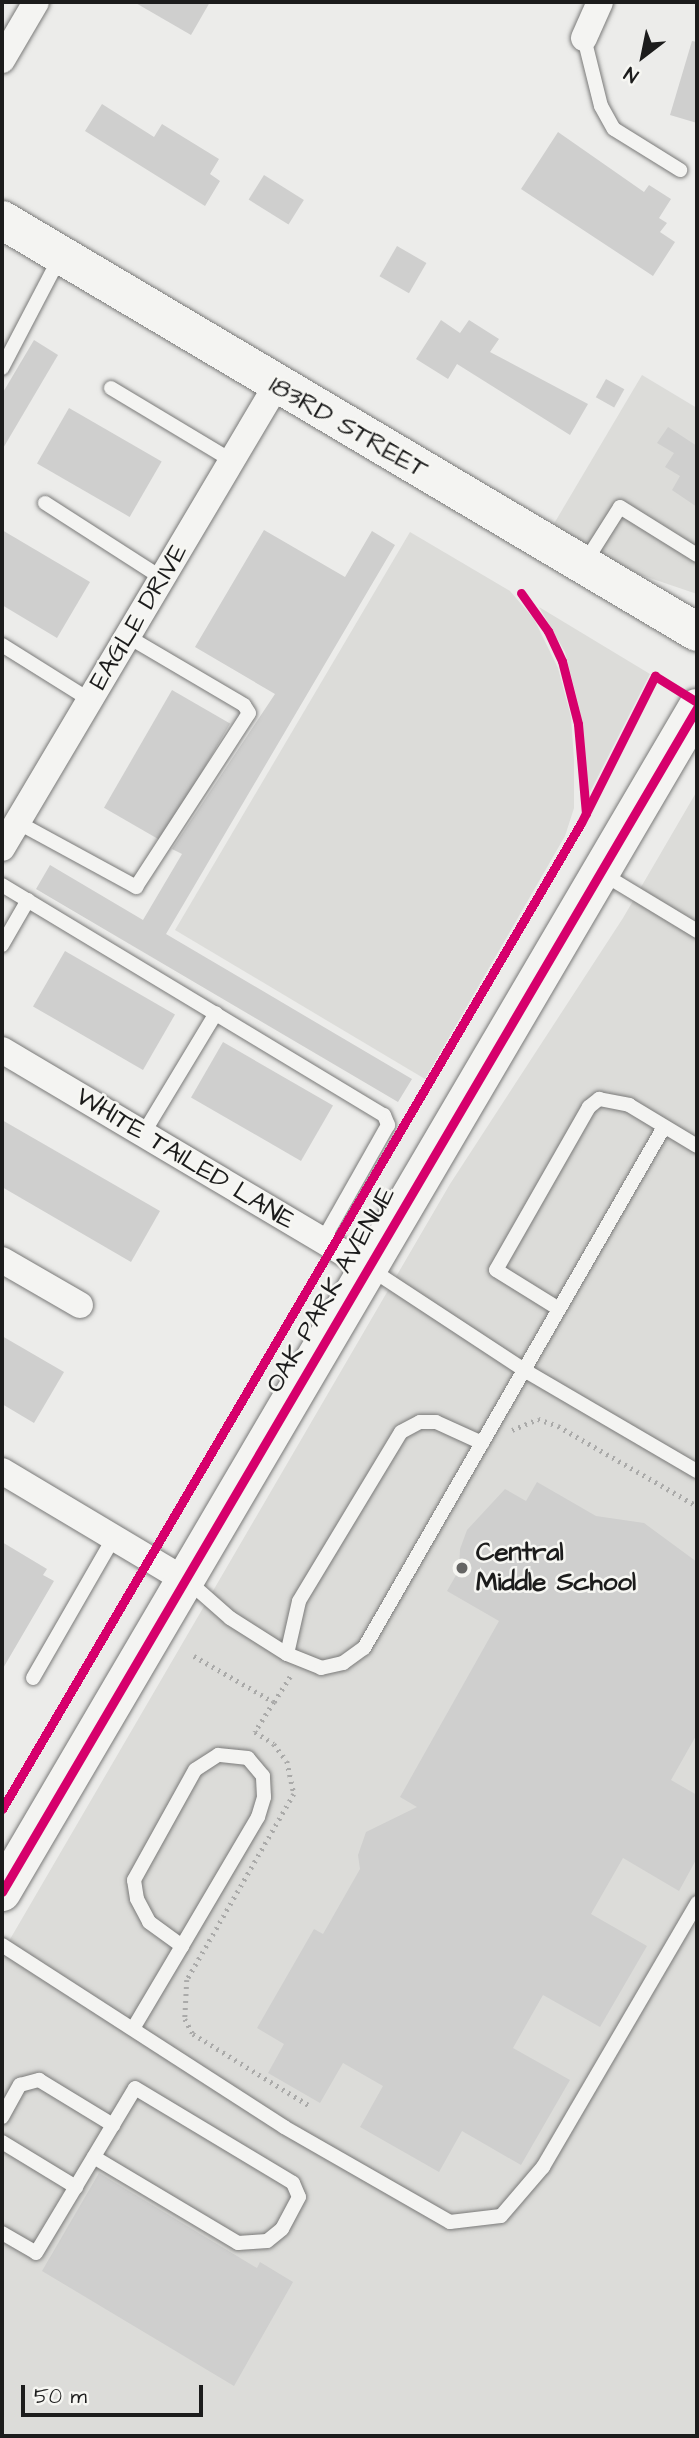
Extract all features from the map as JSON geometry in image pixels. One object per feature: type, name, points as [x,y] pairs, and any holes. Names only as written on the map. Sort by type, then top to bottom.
[{"type":"street","points":[[2,60],[36,2]]},
{"type":"street","points":[[584,38],[600,2]]},
{"type":"street","name":"183RD STREET","points":[[2,220],[276,386],[697,632]]},
{"type":"street","name":"EAGLE DRIVE","points":[[9,829],[90,699],[276,386]]},
{"type":"street","name":"OAK PARK AVENUE","points":[[2,1892],[697,708]]},
{"type":"street","name":"WHITE TAILED LANE","points":[[2,1050],[369,1268]]},
{"type":"street","points":[[2,1260],[80,1305]]},
{"type":"street","points":[[2,1471],[186,1580]]},
{"type":"lane","points":[[584,38],[601,106],[614,129],[680,170]]},
{"type":"lane","points":[[2,368],[61,256]]},
{"type":"lane","points":[[111,388],[232,460]]},
{"type":"lane","points":[[45,503],[162,578]]},
{"type":"lane","points":[[583,565],[620,507],[697,555]]},
{"type":"lane","points":[[9,829],[136,887],[248,713],[244,705],[127,636]]},
{"type":"lane","points":[[2,645],[90,699]]},
{"type":"lane","points":[[601,873],[697,931]]},
{"type":"lane","points":[[2,884],[384,1115],[388,1125],[323,1240]]},
{"type":"lane","points":[[2,945],[28,900]]},
{"type":"lane","points":[[143,1134],[216,1013]]},
{"type":"lane","points":[[559,1309],[496,1270],[589,1107],[599,1099],[616,1101],[697,1146]]},
{"type":"lane","points":[[186,1580],[230,1618],[287,1654],[321,1668],[343,1663],[364,1648],[664,1127]]},
{"type":"lane","points":[[369,1268],[524,1370],[697,1471]]},
{"type":"lane","points":[[287,1654],[299,1601],[401,1432],[420,1422],[436,1422],[482,1443]]},
{"type":"lane","points":[[33,1678],[114,1537]]},
{"type":"lane","points":[[134,2027],[258,1817],[264,1797],[263,1776],[248,1758],[218,1755],[195,1770],[134,1880],[137,1899],[149,1922],[182,1945]]},
{"type":"lane","points":[[2,1945],[134,2027],[284,2127],[450,2222],[500,2216],[543,2167],[697,1903]]},
{"type":"lane","points":[[2,2117],[20,2085],[39,2080],[113,2125]]},
{"type":"lane","points":[[2,2233],[36,2253],[135,2088],[293,2183],[299,2197],[282,2229],[267,2241],[238,2243],[94,2157]]},
{"type":"lane","points":[[2,2142],[76,2187]]},
{"type":"path","points":[[503,1439],[509,1431],[538,1419],[558,1426],[697,1506]]},
{"type":"path","points":[[274,1702],[291,1675],[300,1679]]},
{"type":"shaded area","points":[[642,375],[697,408],[697,594],[638,574],[552,527]]},
{"type":"shaded area","points":[[410,532],[510,591],[534,619],[558,668],[571,717],[574,760],[574,808],[565,836],[425,1079],[175,930]]},
{"type":"shaded area","points":[[539,607],[650,674],[586,800],[580,711],[565,652]]},
{"type":"shaded area","name":"Central Middle School","points":[[697,791],[697,2436],[2,2436],[2,1953],[450,1184],[623,918]]},
{"type":"building","points":[[134,2],[210,2],[191,35]]},
{"type":"building","points":[[692,41],[697,42],[697,123],[670,115]]},
{"type":"building","points":[[102,104],[154,137],[162,124],[219,159],[210,174],[220,181],[205,206],[85,131]]},
{"type":"building","points":[[558,132],[644,192],[649,185],[671,199],[659,218],[667,223],[660,232],[675,242],[653,276],[521,189]]},
{"type":"building","points":[[264,175],[304,200],[288,224],[249,200]]},
{"type":"building","points":[[397,246],[426,263],[409,293],[380,276]]},
{"type":"building","points":[[441,320],[460,333],[469,320],[499,339],[490,352],[588,404],[570,435],[457,364],[448,379],[416,359]]},
{"type":"building","points":[[34,340],[58,355],[2,450],[2,394]]},
{"type":"building","points":[[606,379],[624,389],[614,408],[596,397]]},
{"type":"building","points":[[69,408],[162,462],[130,517],[37,463]]},
{"type":"building","points":[[668,427],[697,446],[697,507],[672,490],[680,476],[665,467],[674,453],[657,443]]},
{"type":"building","points":[[2,530],[90,582],[57,638],[2,605]]},
{"type":"building","points":[[264,530],[345,577],[372,531],[395,545],[166,934],[412,1079],[398,1102],[36,889],[50,865],[143,920],[182,854],[172,849],[275,694],[195,647]]},
{"type":"building","points":[[172,690],[230,724],[162,841],[104,808]]},
{"type":"building","points":[[65,951],[175,1014],[143,1070],[33,1006]]},
{"type":"building","points":[[223,1042],[333,1106],[301,1161],[191,1097]]},
{"type":"building","points":[[2,1120],[160,1211],[131,1262],[2,1187]]},
{"type":"building","points":[[2,1336],[64,1372],[34,1423],[2,1404]]},
{"type":"building","points":[[537,1482],[596,1516],[644,1523],[697,1562],[697,1734],[671,1780],[697,1795],[697,1858],[679,1891],[623,1858],[591,1914],[647,1946],[600,2027],[543,1995],[513,2048],[570,2080],[521,2165],[462,2131],[439,2172],[360,2127],[383,2086],[343,2063],[320,2103],[268,2073],[284,2044],[257,2028],[314,1929],[323,1934],[360,1869],[358,1855],[366,1832],[417,1807],[400,1797],[499,1621],[447,1591],[459,1570],[460,1549],[467,1530],[505,1489],[526,1501]]},
{"type":"building","points":[[2,1542],[47,1569],[43,1575],[54,1581],[2,1670]]},
{"type":"building","points":[[99,2173],[257,2268],[260,2262],[293,2282],[234,2386],[42,2271]]},
{"type":"cycle path","points":[[521,593],[548,631],[562,661],[578,724],[586,814]]},
{"type":"cycle path","points":[[2,1809],[581,823],[655,676],[697,702]]},
{"type":"cycle path","points":[[2,1892],[697,708]]},
{"type":"place","name":"Central Middle School","points":[[462,1568]]}]
